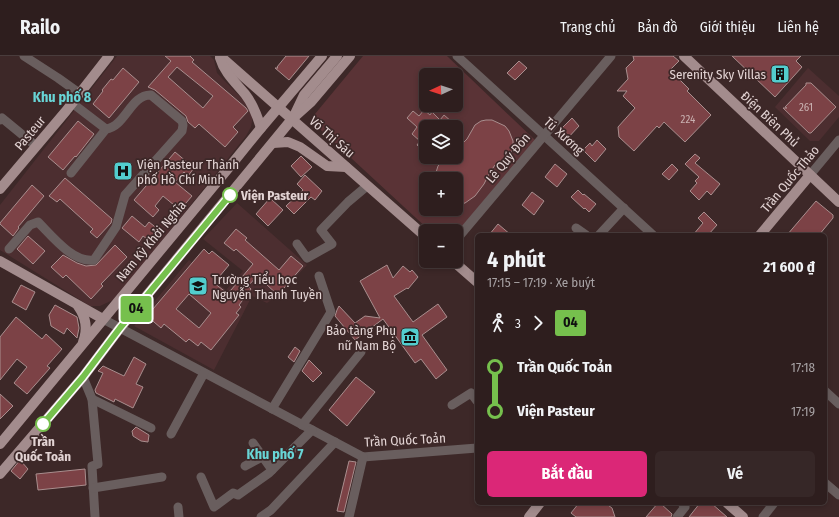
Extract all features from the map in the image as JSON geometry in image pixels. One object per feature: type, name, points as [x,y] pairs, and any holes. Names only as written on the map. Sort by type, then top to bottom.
[{"type":"main road","name":"Pasteur","points":[[0,189],[109,56]]},
{"type":"main road","name":"Võ Thị Sáu","points":[[220,56],[419,231]]},
{"type":"main road","points":[[220,56],[222,66],[245,94],[257,113],[261,128]]},
{"type":"main road","name":"Nam Kỳ Khởi Nghĩa","points":[[0,444],[278,107],[322,56]]},
{"type":"main road","points":[[292,119],[304,95],[338,56]]},
{"type":"main road","points":[[0,474],[83,377],[120,328],[292,119],[311,102],[350,56]]},
{"type":"main road","name":"Điện Biên Phủ","points":[[684,56],[839,202]]},
{"type":"main road","points":[[273,143],[288,142],[300,147],[327,166],[346,167]]},
{"type":"main road","name":"Trần Quốc Thảo","points":[[762,233],[810,175]]},
{"type":"main road","name":"Trần Quốc Toản","points":[[0,262],[103,319]]},
{"type":"main road","points":[[461,268],[475,280]]},
{"type":"main road","points":[[76,305],[82,311],[86,324],[86,330],[80,346]]},
{"type":"main road","points":[[529,517],[538,505]]},
{"type":"main road","points":[[729,505],[743,517]]},
{"type":"street","points":[[24,56],[78,93]]},
{"type":"street","name":"Tú Xương","points":[[457,56],[651,233]]},
{"type":"street","name":"Lê Quý Đôn","points":[[463,232],[610,56]]},
{"type":"street","points":[[9,249],[30,225],[38,222],[72,254],[86,261],[94,260],[116,227],[125,195],[182,131],[182,121],[151,95],[144,94],[111,128],[106,129],[71,173]]},
{"type":"street","points":[[72,102],[106,129]]},
{"type":"street","points":[[0,120],[2,118],[36,146]]},
{"type":"street","name":"Trần Quốc Thảo","points":[[810,175],[839,140]]},
{"type":"street","points":[[297,244],[307,258],[332,244],[321,230],[348,202],[367,186]]},
{"type":"street","points":[[601,233],[624,208]]},
{"type":"street","points":[[576,228],[583,233]]},
{"type":"street","points":[[272,409],[330,312],[320,276]]},
{"type":"street","name":"Trần Quốc Toản","points":[[103,319],[363,458],[475,448]]},
{"type":"street","points":[[302,425],[361,352]]},
{"type":"street","points":[[171,434],[204,373]]},
{"type":"street","points":[[83,377],[92,399],[98,464],[92,466],[95,517]]},
{"type":"street","points":[[452,405],[470,392],[475,398]]},
{"type":"street","points":[[827,393],[839,404]]},
{"type":"street","points":[[92,399],[151,428]]},
{"type":"street","points":[[201,477],[214,507],[233,493],[238,495],[272,470],[312,430]]},
{"type":"street","points":[[261,517],[271,510],[335,442]]},
{"type":"street","points":[[253,443],[272,470]]},
{"type":"street","points":[[245,466],[262,457]]},
{"type":"street","points":[[349,517],[363,458]]},
{"type":"street","points":[[93,488],[162,477]]},
{"type":"street","points":[[827,485],[839,495]]},
{"type":"street","points":[[677,517],[685,507],[684,505]]},
{"type":"street","points":[[763,517],[772,505]]},
{"type":"street","points":[[178,507],[179,517]]},
{"type":"shaded area","name":"Viện Pasteur Thành phố Hồ Chí Minh","points":[[117,56],[210,56],[214,60],[217,73],[250,107],[253,115],[251,127],[246,136],[115,299],[100,306],[90,306],[0,250],[0,205]]},
{"type":"shaded area","points":[[363,56],[447,56],[460,68],[419,68],[419,112],[463,112],[463,71],[535,140],[463,226],[463,224],[422,224],[310,120]]},
{"type":"shaded area","points":[[808,68],[839,96],[839,117],[819,141],[810,141],[775,107]]},
{"type":"shaded area","points":[[237,203],[307,265],[280,294],[267,303],[252,296],[214,370],[134,326],[189,260],[226,290],[243,271],[203,239]]},
{"type":"building","points":[[165,56],[190,56],[194,60],[192,62],[248,111],[233,127],[238,132],[225,147],[199,124],[195,128],[188,122],[186,116],[155,90],[148,87],[171,61]],"holes":[[[177,67],[213,96],[203,108],[168,77]]]},
{"type":"building","points":[[286,56],[309,56],[289,80],[275,68],[278,68],[277,67]]},
{"type":"building","points":[[633,56],[673,56],[679,61],[670,70],[689,89],[687,91],[711,115],[685,142],[664,122],[659,128],[657,126],[634,151],[619,137],[618,127],[635,108],[623,96],[627,91],[617,91],[628,79],[626,68],[634,60]]},
{"type":"building","name":"Serenity Sky Villas","points":[[732,56],[801,56],[796,61],[802,67],[775,97]]},
{"type":"building","points":[[519,61],[527,68],[515,80],[507,73]]},
{"type":"building","points":[[123,68],[139,82],[109,118],[93,104],[111,79],[113,80]]},
{"type":"building","points":[[806,83],[811,83],[836,107],[811,133],[809,133],[783,108],[787,108],[785,107],[806,85]]},
{"type":"building","points":[[413,111],[419,116],[422,112],[426,112],[430,115],[432,112],[440,120],[419,120],[419,140],[412,134],[417,127],[407,118]]},
{"type":"building","points":[[444,115],[450,120],[440,120]]},
{"type":"building","points":[[572,118],[579,126],[566,140],[558,132]]},
{"type":"building","points":[[492,120],[505,126],[513,141],[513,147],[509,157],[495,165],[475,196],[463,203],[463,172],[436,172],[440,164],[463,164],[463,143],[475,125],[481,121]]},
{"type":"building","points":[[78,121],[94,134],[76,157],[75,156],[63,170],[48,157]]},
{"type":"building","points":[[597,140],[606,149],[595,162],[583,150],[590,143],[592,146]]},
{"type":"building","points":[[175,152],[194,168],[188,176],[184,172],[175,182],[192,196],[180,210],[163,196],[155,206],[159,210],[153,217],[134,200]]},
{"type":"building","points":[[695,154],[700,158],[695,163],[720,184],[711,195],[707,191],[699,200],[690,191],[697,183],[695,181],[699,177],[685,164]]},
{"type":"building","points":[[301,156],[312,167],[301,177],[291,166]]},
{"type":"building","points":[[555,164],[567,174],[557,187],[545,177]]},
{"type":"building","points":[[672,164],[678,170],[669,180],[662,174]]},
{"type":"building","points":[[305,175],[322,191],[315,200],[311,197],[294,214],[286,206],[303,190],[297,184]]},
{"type":"building","points":[[65,178],[112,219],[111,223],[97,238],[90,232],[93,229],[60,199],[57,202],[49,196]]},
{"type":"building","points":[[32,185],[44,196],[18,227],[19,228],[13,236],[0,223]]},
{"type":"building","points":[[578,190],[596,204],[589,212],[571,197]]},
{"type":"building","points":[[532,192],[544,201],[534,215],[522,205]]},
{"type":"building","points":[[270,198],[283,210],[268,226],[256,214]]},
{"type":"building","points":[[816,201],[833,215],[833,218],[821,233],[789,233]]},
{"type":"building","points":[[704,212],[717,225],[710,233],[695,233],[703,223],[698,218]]},
{"type":"building","points":[[132,216],[145,227],[149,222],[159,230],[150,241],[143,236],[139,242],[122,228]]},
{"type":"building","points":[[498,224],[509,233],[491,233]]},
{"type":"building","points":[[236,229],[247,238],[245,240],[279,270],[291,256],[303,266],[278,295],[267,285],[269,282],[259,274],[248,286],[251,289],[239,305],[241,307],[236,313],[239,315],[211,350],[201,342],[198,346],[189,339],[186,342],[164,324],[161,328],[147,316],[204,249],[209,254],[212,251],[229,265],[214,283],[227,293],[231,290],[253,264],[236,249],[234,251],[224,243]],"holes":[[[189,294],[211,313],[199,328],[176,309]]]},
{"type":"building","points":[[28,236],[45,251],[33,264],[17,249]]},
{"type":"building","points":[[115,245],[127,257],[101,284],[103,286],[91,299],[66,275],[63,278],[51,267],[63,255],[86,266],[96,265]]},
{"type":"building","points":[[387,265],[393,278],[403,266],[410,272],[412,270],[418,277],[408,289],[407,288],[394,296],[413,322],[438,304],[447,317],[422,335],[447,370],[436,379],[421,359],[415,363],[383,319],[355,340],[335,316],[339,306],[355,323],[365,316],[380,318],[360,281]]},
{"type":"building","points":[[21,285],[35,292],[26,310],[12,302]]},
{"type":"building","points":[[55,305],[77,317],[79,328],[77,338],[67,328],[64,334],[51,326],[49,315]]},
{"type":"building","points":[[16,317],[42,339],[46,334],[62,349],[47,366],[50,368],[27,394],[14,383],[27,367],[17,359],[0,380],[0,337]]},
{"type":"building","points":[[295,347],[300,351],[294,362],[288,357]]},
{"type":"building","points":[[134,357],[146,364],[136,384],[143,387],[133,408],[115,399],[114,402],[96,393],[95,390],[103,373],[98,371],[103,366],[124,376]]},
{"type":"building","points":[[309,360],[322,373],[313,382],[302,371]]},
{"type":"building","points":[[356,377],[375,392],[347,426],[329,410]]},
{"type":"building","points":[[0,394],[13,406],[0,419]]},
{"type":"building","points":[[136,427],[149,435],[148,442],[141,441],[133,436],[132,431]]},
{"type":"building","points":[[20,460],[28,469],[20,479],[11,471]]},
{"type":"building","points":[[349,461],[356,462],[344,512],[337,511]]},
{"type":"building","points":[[85,469],[86,485],[38,490],[36,474]]},
{"type":"building","points":[[577,505],[608,505],[612,508],[615,517],[576,517],[571,513]]},
{"type":"building","points":[[656,505],[662,505],[672,514],[671,517],[646,517]]},
{"type":"building","points":[[698,505],[713,505],[727,517],[689,517]]},
{"type":"bus line","name":"04","points":[[43,424],[83,377],[120,328],[230,195]]},
{"type":"place","name":"Serenity Sky Villas","points":[[780,74]]},
{"type":"place","name":"Viện Pasteur Thành phố Hồ Chí Minh","points":[[123,171]]},
{"type":"place","name":"Viện Pasteur","points":[[230,195]]},
{"type":"place","name":"Trường Tiểu học Nguyễn Thanh Tuyền","points":[[198,286]]},
{"type":"place","name":"Bảo tàng Phụ nữ Nam Bộ","points":[[410,337]]},
{"type":"place","name":"Trần Quốc Toản","points":[[43,424]]},
{"type":"district","name":"Khu phố 8","points":[[62,97]]},
{"type":"district","name":"Khu phố 7","points":[[275,454]]}]
